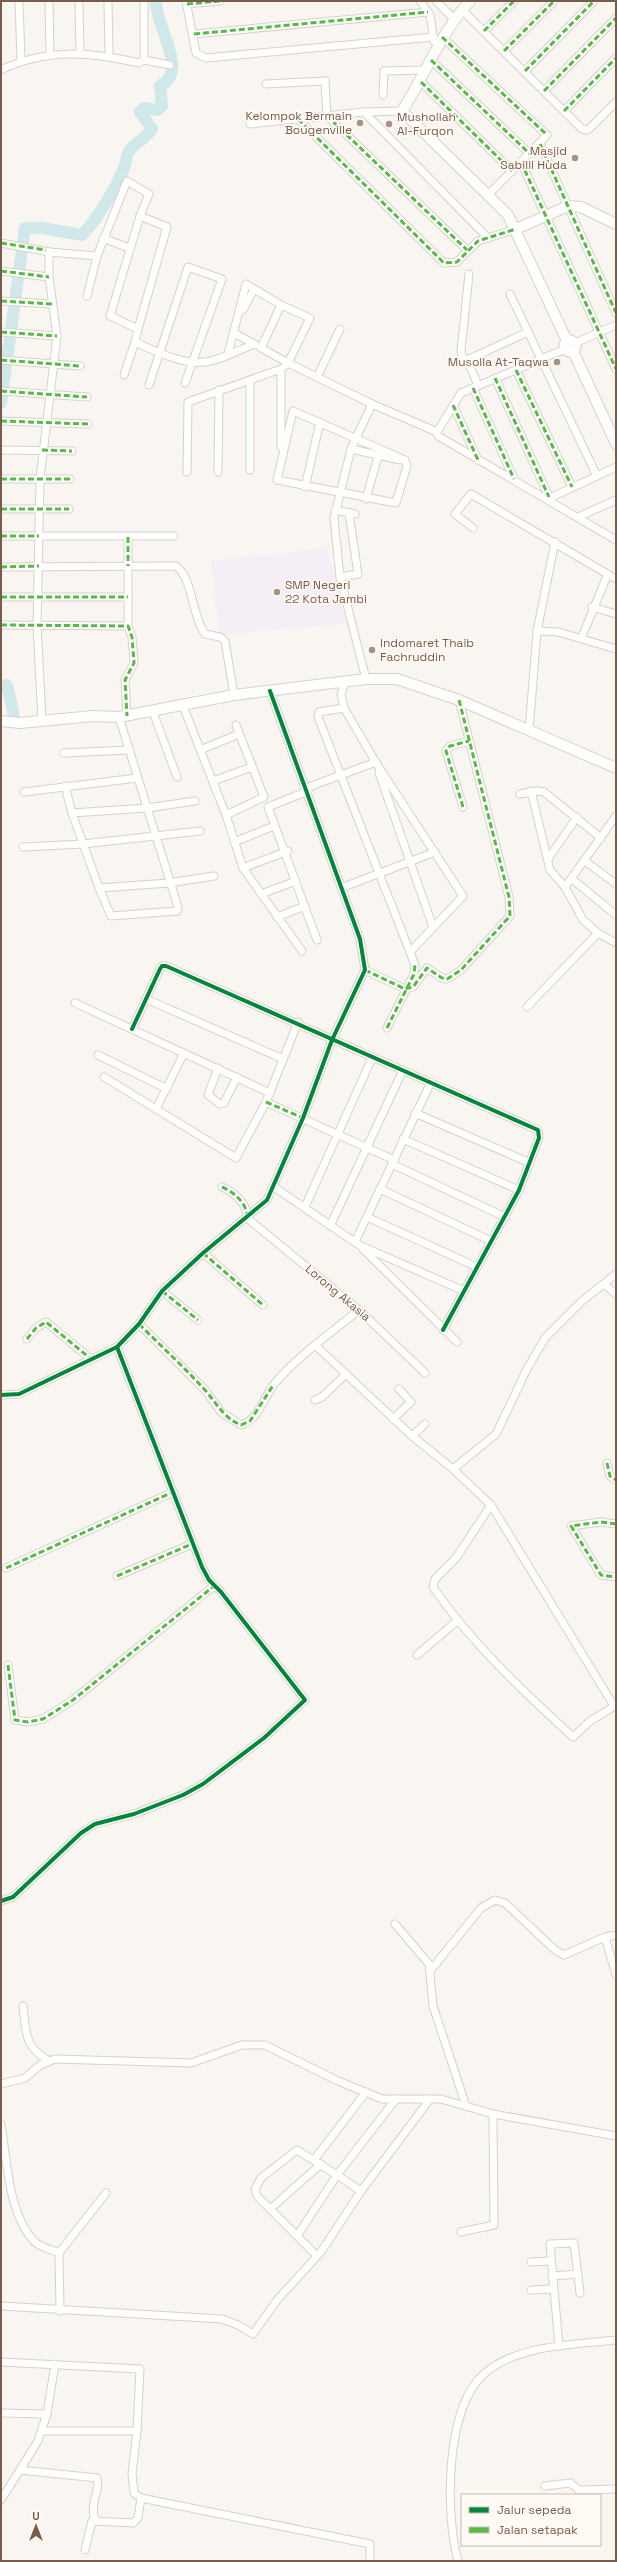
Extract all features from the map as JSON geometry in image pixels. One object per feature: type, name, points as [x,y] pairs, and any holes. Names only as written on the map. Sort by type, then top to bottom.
[{"type":"street","points":[[19,1],[21,60]]},
{"type":"street","points":[[49,1],[50,54]]},
{"type":"street","points":[[79,1],[80,53]]},
{"type":"street","points":[[108,1],[108,56]]},
{"type":"street","points":[[144,1],[144,60]]},
{"type":"street","points":[[220,1],[187,2],[194,34],[196,52],[206,58],[437,37]]},
{"type":"street","points":[[420,1],[428,12],[437,37],[546,134],[540,144],[489,194]]},
{"type":"street","points":[[436,1],[454,19]]},
{"type":"street","points":[[402,111],[421,82],[435,50],[437,37],[470,1]]},
{"type":"street","points":[[484,31],[514,1]]},
{"type":"street","points":[[504,51],[554,1]]},
{"type":"street","points":[[525,71],[594,1]]},
{"type":"street","points":[[462,10],[564,111],[587,130],[616,102]]},
{"type":"street","points":[[194,34],[428,12]]},
{"type":"street","points":[[544,91],[616,18]]},
{"type":"street","points":[[1,70],[21,60],[50,54],[80,53],[108,56],[139,63],[144,60],[170,65]]},
{"type":"street","points":[[564,111],[616,58]]},
{"type":"street","points":[[431,60],[530,154]]},
{"type":"street","points":[[383,95],[384,71],[426,70]]},
{"type":"street","points":[[266,84],[325,80],[327,116],[467,250]]},
{"type":"street","points":[[421,82],[512,170]]},
{"type":"street","points":[[250,124],[364,112],[402,111],[489,194],[508,215],[516,229],[616,444]]},
{"type":"street","points":[[364,112],[488,238]]},
{"type":"street","points":[[298,119],[440,261],[445,264],[455,263],[478,241],[516,229],[568,206],[581,207],[616,224]]},
{"type":"street","points":[[540,144],[616,314]]},
{"type":"street","points":[[520,162],[616,369]]},
{"type":"street","points":[[87,296],[103,238],[127,181],[149,194],[128,248],[110,316],[138,329]]},
{"type":"street","points":[[124,375],[135,342],[167,227],[140,216]]},
{"type":"street","points":[[103,238],[128,248]]},
{"type":"street","points":[[1,243],[49,252],[97,256]]},
{"type":"street","points":[[42,720],[37,625],[40,480],[42,450],[51,396],[57,336],[49,277],[49,252]]},
{"type":"street","points":[[149,385],[188,267],[222,279],[185,383]]},
{"type":"street","points":[[1,271],[49,277]]},
{"type":"street","points":[[469,274],[461,350],[462,357],[467,360],[514,479]]},
{"type":"street","points":[[187,472],[188,402],[281,369],[288,363],[310,318],[281,305],[246,284],[228,354]]},
{"type":"street","points":[[510,294],[596,476]]},
{"type":"street","points":[[1,301],[52,304]]},
{"type":"street","points":[[261,348],[281,305]]},
{"type":"street","points":[[437,432],[460,393],[516,370],[616,325]]},
{"type":"street","points":[[317,378],[340,329]]},
{"type":"street","points":[[467,360],[528,332]]},
{"type":"street","points":[[7,333],[57,336]]},
{"type":"street","points":[[234,333],[317,378],[437,432],[440,439],[549,498],[578,517],[614,537]]},
{"type":"street","points":[[135,342],[159,352],[192,362],[206,362],[254,344]]},
{"type":"street","points":[[5,361],[80,366]]},
{"type":"street","points":[[281,369],[281,461]]},
{"type":"street","points":[[516,370],[572,487]]},
{"type":"street","points":[[495,378],[549,498]]},
{"type":"street","points":[[250,380],[250,470]]},
{"type":"street","points":[[218,472],[219,390]]},
{"type":"street","points":[[3,391],[51,396],[87,397]]},
{"type":"street","points":[[366,679],[340,577],[334,526],[336,510],[351,448],[372,404]]},
{"type":"street","points":[[453,405],[478,460]]},
{"type":"street","points":[[293,411],[356,436],[406,461],[396,503],[340,494],[277,480],[293,411]]},
{"type":"street","points":[[2,421],[88,424]]},
{"type":"street","points":[[304,486],[320,422]]},
{"type":"street","points":[[351,448],[378,456],[406,461]]},
{"type":"street","points":[[1,450],[72,451]]},
{"type":"street","points":[[366,499],[378,456]]},
{"type":"street","points":[[549,498],[616,467]]},
{"type":"street","points":[[1,479],[70,479]]},
{"type":"street","points":[[473,528],[455,514],[471,494],[555,542],[608,576],[616,579]]},
{"type":"street","points":[[578,517],[616,500]]},
{"type":"street","points":[[1,509],[69,509]]},
{"type":"street","points":[[336,510],[352,514],[358,574],[340,577]]},
{"type":"street","points":[[1,536],[174,536]]},
{"type":"street","points":[[65,786],[72,813],[110,916],[174,913],[178,907],[169,883],[156,836],[137,778],[123,716],[125,680],[134,663],[132,637],[128,626],[128,537]]},
{"type":"street","points":[[530,731],[537,631],[555,542]]},
{"type":"street","points":[[1,567],[168,565],[181,569],[200,628],[205,634],[220,637],[225,641],[234,695]]},
{"type":"street","points":[[581,639],[592,607],[608,576]]},
{"type":"street","points":[[1,597],[128,597]]},
{"type":"street","points":[[592,607],[616,614]]},
{"type":"street","points":[[1,625],[128,626]]},
{"type":"street","points":[[537,631],[557,632],[616,649]]},
{"type":"street","points":[[1,721],[17,723],[92,716],[123,716],[153,712],[234,695],[366,679],[403,680],[458,700],[616,768]]},
{"type":"street","points":[[344,682],[341,694],[344,708],[377,764],[436,852],[462,896],[410,952]]},
{"type":"street","points":[[1,1395],[19,1394],[117,1347],[139,1324],[162,1291],[203,1253],[267,1200],[303,1118],[332,1040],[364,970],[362,944],[270,691]]},
{"type":"street","points":[[364,970],[405,989],[414,987],[426,968],[445,979],[458,972],[511,914],[470,741],[458,700]]},
{"type":"street","points":[[183,706],[226,814],[243,868],[302,951]]},
{"type":"street","points":[[344,708],[319,712],[318,714],[339,776],[410,952],[415,971],[387,1028]]},
{"type":"street","points":[[153,712],[177,777]]},
{"type":"street","points":[[226,814],[264,798],[236,725]]},
{"type":"street","points":[[200,750],[239,734]]},
{"type":"street","points":[[463,807],[446,751],[450,746],[470,741]]},
{"type":"street","points":[[64,753],[130,750]]},
{"type":"street","points":[[317,940],[286,851],[274,826],[268,805],[339,776],[377,764]]},
{"type":"street","points":[[377,764],[409,862],[433,927]]},
{"type":"street","points":[[213,781],[252,767]]},
{"type":"street","points":[[24,792],[137,778]]},
{"type":"street","points":[[520,794],[531,791],[544,792],[577,817],[601,838]]},
{"type":"street","points":[[531,791],[552,873],[565,887],[581,917],[598,933],[615,940]]},
{"type":"street","points":[[72,813],[147,808],[196,801]]},
{"type":"street","points":[[565,887],[616,816]]},
{"type":"street","points":[[548,859],[577,817]]},
{"type":"street","points":[[234,842],[274,826]]},
{"type":"street","points":[[23,847],[83,844],[200,831]]},
{"type":"street","points":[[243,868],[286,851]]},
{"type":"street","points":[[341,888],[379,875],[436,852]]},
{"type":"street","points":[[585,861],[616,884]]},
{"type":"street","points":[[99,888],[169,883],[214,876]]},
{"type":"street","points":[[572,879],[616,915]]},
{"type":"street","points":[[261,894],[296,881]]},
{"type":"street","points":[[277,917],[305,906]]},
{"type":"street","points":[[527,1007],[598,933]]},
{"type":"street","points":[[132,1029],[160,969],[162,966],[166,966],[298,1022],[332,1040],[372,1058],[431,1082],[536,1129],[539,1132],[539,1138],[519,1190],[443,1330]]},
{"type":"street","points":[[146,999],[283,1059]]},
{"type":"street","points":[[75,1004],[270,1093]]},
{"type":"street","points":[[104,1077],[236,1158],[266,1102],[298,1022]]},
{"type":"street","points":[[156,1109],[184,1053]]},
{"type":"street","points":[[98,1055],[167,1089]]},
{"type":"street","points":[[304,1207],[338,1136],[372,1058]]},
{"type":"street","points":[[218,1068],[208,1095],[220,1104],[224,1103],[237,1077]]},
{"type":"street","points":[[331,1224],[403,1070]]},
{"type":"street","points":[[357,1243],[367,1217],[403,1138],[431,1082]]},
{"type":"street","points":[[266,1102],[303,1118],[338,1136],[366,1147],[393,1162],[505,1217]]},
{"type":"street","points":[[415,1112],[530,1163]]},
{"type":"street","points":[[403,1138],[519,1190]]},
{"type":"street","points":[[222,1187],[230,1190],[245,1205],[247,1218]]},
{"type":"street","points":[[274,1187],[331,1224],[357,1243],[443,1330],[457,1342]]},
{"type":"street","points":[[380,1189],[491,1240]]},
{"type":"street","points":[[367,1217],[477,1267]]},
{"type":"street","name":"Lorong Akasia","points":[[247,1218],[359,1310],[424,1373]]},
{"type":"street","points":[[357,1243],[464,1291]]},
{"type":"street","points":[[203,1253],[263,1305]]},
{"type":"street","points":[[453,1469],[496,1434],[530,1364],[546,1338],[582,1301],[616,1274]]},
{"type":"street","points":[[604,1284],[616,1294]]},
{"type":"street","points":[[162,1291],[198,1320]]},
{"type":"street","points":[[139,1324],[205,1390],[221,1412],[241,1425],[250,1421],[274,1384],[359,1310]]},
{"type":"street","points":[[27,1339],[36,1328],[46,1322],[91,1359]]},
{"type":"street","points":[[316,1346],[393,1420],[453,1469],[491,1505],[615,1705],[589,1722],[573,1737],[513,1682],[457,1621],[433,1587],[433,1583],[456,1558],[491,1505]]},
{"type":"street","points":[[1,1901],[13,1898],[81,1833],[95,1824],[134,1814],[183,1795],[203,1784],[264,1738],[304,1704],[303,1696],[221,1592],[214,1586],[202,1568],[117,1347]]},
{"type":"street","points":[[315,1400],[322,1397],[346,1374]]},
{"type":"street","points":[[393,1420],[411,1402],[399,1388]]},
{"type":"street","points":[[412,1436],[425,1424]]},
{"type":"street","points":[[607,1463],[610,1476],[616,1480]]},
{"type":"street","points":[[6,1568],[173,1492]]},
{"type":"street","points":[[616,1524],[601,1522],[571,1526],[601,1575],[616,1577]]},
{"type":"street","points":[[117,1576],[192,1544]]},
{"type":"street","points":[[8,1665],[15,1720],[28,1722],[43,1719],[73,1700],[214,1586]]},
{"type":"street","points":[[417,1654],[457,1621]]},
{"type":"street","points":[[430,1971],[481,1908],[495,1900],[505,1903],[555,1950],[564,1955],[605,1937],[616,1935]]},
{"type":"street","points":[[395,1924],[427,1960],[430,1971],[433,2006],[466,2106]]},
{"type":"street","points":[[605,1937],[616,1975]]},
{"type":"street","points":[[23,2006],[29,2044],[33,2052],[48,2060],[105,2059],[191,2063],[242,2045],[265,2045],[338,2081],[382,2099],[445,2100],[493,2114],[616,2136]]},
{"type":"street","points":[[1,2084],[25,2078],[48,2060]]},
{"type":"street","points":[[314,2160],[366,2092]]},
{"type":"street","points":[[297,2236],[337,2175],[396,2099]]},
{"type":"street","points":[[1,2306],[60,2311],[222,2319],[238,2324],[252,2334],[278,2299],[317,2256],[361,2192],[430,2099]]},
{"type":"street","points":[[461,2232],[494,2225],[493,2114]]},
{"type":"street","points":[[1,2124],[12,2194],[22,2221],[36,2243],[59,2253]]},
{"type":"street","points":[[317,2256],[258,2196],[255,2189],[261,2178],[295,2150],[301,2151],[361,2192]]},
{"type":"street","points":[[270,2209],[321,2164]]},
{"type":"street","points":[[60,2311],[59,2253],[106,2193]]},
{"type":"street","points":[[558,2346],[550,2261],[550,2244],[574,2243],[580,2293]]},
{"type":"street","points":[[531,2262],[550,2261]]},
{"type":"street","points":[[552,2276],[578,2274]]},
{"type":"street","points":[[532,2290],[553,2289]]},
{"type":"street","points":[[458,2561],[452,2525],[452,2458],[465,2397],[485,2373],[510,2358],[558,2346],[616,2340]]},
{"type":"street","points":[[1,2362],[140,2369],[137,2431],[132,2480],[134,2493],[141,2498],[370,2544],[370,2561]]},
{"type":"street","points":[[1,2500],[42,2431],[47,2414],[55,2364]]},
{"type":"street","points":[[1,2413],[47,2414]]},
{"type":"street","points":[[42,2431],[137,2431]]},
{"type":"street","points":[[20,2470],[97,2478],[98,2487],[93,2502],[95,2520],[91,2525],[86,2550]]},
{"type":"street","points":[[545,2486],[570,2483],[579,2490],[616,2490]]},
{"type":"street","points":[[95,2520],[133,2523],[138,2518],[141,2498]]},
{"type":"shaded area","name":"SMP Negeri 22 Kota Jambi","points":[[327,548],[348,623],[219,635],[211,561]]},
{"type":"waterway","points":[[1,403],[25,228],[43,228],[82,235],[94,221],[112,192],[126,163],[127,154],[152,129],[140,112],[144,108],[157,110],[162,106],[160,86],[168,79],[172,70],[172,59],[160,23],[156,1]]},
{"type":"waterway","points":[[1,687],[6,685],[8,688],[14,717]]},
{"type":"marked path","points":[[187,4],[220,1]]},
{"type":"marked path","points":[[484,31],[514,1]]},
{"type":"marked path","points":[[504,51],[554,1]]},
{"type":"marked path","points":[[525,71],[594,1]]},
{"type":"marked path","points":[[194,34],[428,12]]},
{"type":"marked path","points":[[544,91],[616,18]]},
{"type":"marked path","points":[[442,37],[546,134]]},
{"type":"marked path","points":[[564,111],[616,58]]},
{"type":"marked path","points":[[431,60],[530,154]]},
{"type":"marked path","points":[[421,82],[512,171]]},
{"type":"marked path","points":[[327,116],[467,250]]},
{"type":"marked path","points":[[298,119],[444,263],[457,262],[478,241],[516,229]]},
{"type":"marked path","points":[[540,144],[616,313]]},
{"type":"marked path","points":[[521,162],[616,369]]},
{"type":"marked path","points":[[1,243],[46,250]]},
{"type":"marked path","points":[[1,271],[49,277]]},
{"type":"marked path","points":[[1,301],[52,304]]},
{"type":"marked path","points":[[1,332],[57,336]]},
{"type":"marked path","points":[[1,360],[80,366]]},
{"type":"marked path","points":[[516,370],[572,487]]},
{"type":"marked path","points":[[495,378],[549,497]]},
{"type":"marked path","points":[[473,388],[514,479]]},
{"type":"marked path","points":[[1,391],[87,397]]},
{"type":"marked path","points":[[453,405],[478,460]]},
{"type":"marked path","points":[[1,421],[88,424]]},
{"type":"marked path","points":[[42,450],[72,451]]},
{"type":"marked path","points":[[1,479],[70,479]]},
{"type":"marked path","points":[[1,509],[69,509]]},
{"type":"marked path","points":[[1,536],[39,536]]},
{"type":"marked path","points":[[128,537],[128,566]]},
{"type":"marked path","points":[[1,567],[39,566]]},
{"type":"marked path","points":[[1,597],[128,597]]},
{"type":"marked path","points":[[1,625],[128,626],[132,637],[134,663],[125,680],[127,716]]},
{"type":"marked path","points":[[365,970],[405,989],[413,987],[427,968],[442,978],[447,979],[461,970],[510,916],[509,897],[459,700]]},
{"type":"marked path","points":[[463,807],[446,751],[450,746],[469,741]]},
{"type":"marked path","points":[[387,1028],[414,974],[415,965]]},
{"type":"marked path","points":[[266,1102],[303,1118]]},
{"type":"marked path","points":[[222,1187],[235,1195],[243,1203],[247,1213],[247,1218]]},
{"type":"marked path","points":[[203,1253],[263,1305]]},
{"type":"marked path","points":[[162,1291],[198,1320]]},
{"type":"marked path","points":[[27,1339],[36,1328],[46,1322],[91,1359]]},
{"type":"marked path","points":[[139,1324],[209,1394],[229,1418],[241,1425],[250,1421],[274,1384]]},
{"type":"marked path","points":[[607,1463],[610,1476],[616,1480]]},
{"type":"marked path","points":[[6,1568],[173,1492]]},
{"type":"marked path","points":[[616,1524],[601,1522],[571,1526],[601,1575],[616,1577]]},
{"type":"marked path","points":[[117,1576],[192,1544]]},
{"type":"marked path","points":[[8,1665],[15,1720],[28,1722],[43,1719],[73,1700],[214,1586]]},
{"type":"cycle path","points":[[1,1395],[19,1394],[117,1347],[139,1324],[162,1291],[203,1253],[267,1200],[303,1118],[332,1040],[365,970],[360,939],[270,691]]},
{"type":"cycle path","points":[[132,1029],[160,969],[162,966],[166,966],[538,1130],[539,1138],[519,1190],[443,1330]]},
{"type":"cycle path","points":[[1,1901],[13,1897],[81,1833],[95,1824],[134,1814],[183,1795],[203,1784],[264,1738],[305,1700],[221,1592],[209,1580],[202,1567],[117,1347]]},
{"type":"place","name":"Kelompok Bermain Bougenville","points":[[360,123]]},
{"type":"place","name":"Mushollah Al-Furqon","points":[[389,124]]},
{"type":"place","name":"Masjid Sabilil Huda","points":[[575,158]]},
{"type":"place","name":"Musolla At-Taqwa","points":[[557,362]]},
{"type":"place","name":"SMP Negeri 22 Kota Jambi","points":[[277,592]]},
{"type":"place","name":"Indomaret Thaib Fachruddin","points":[[372,650]]}]
